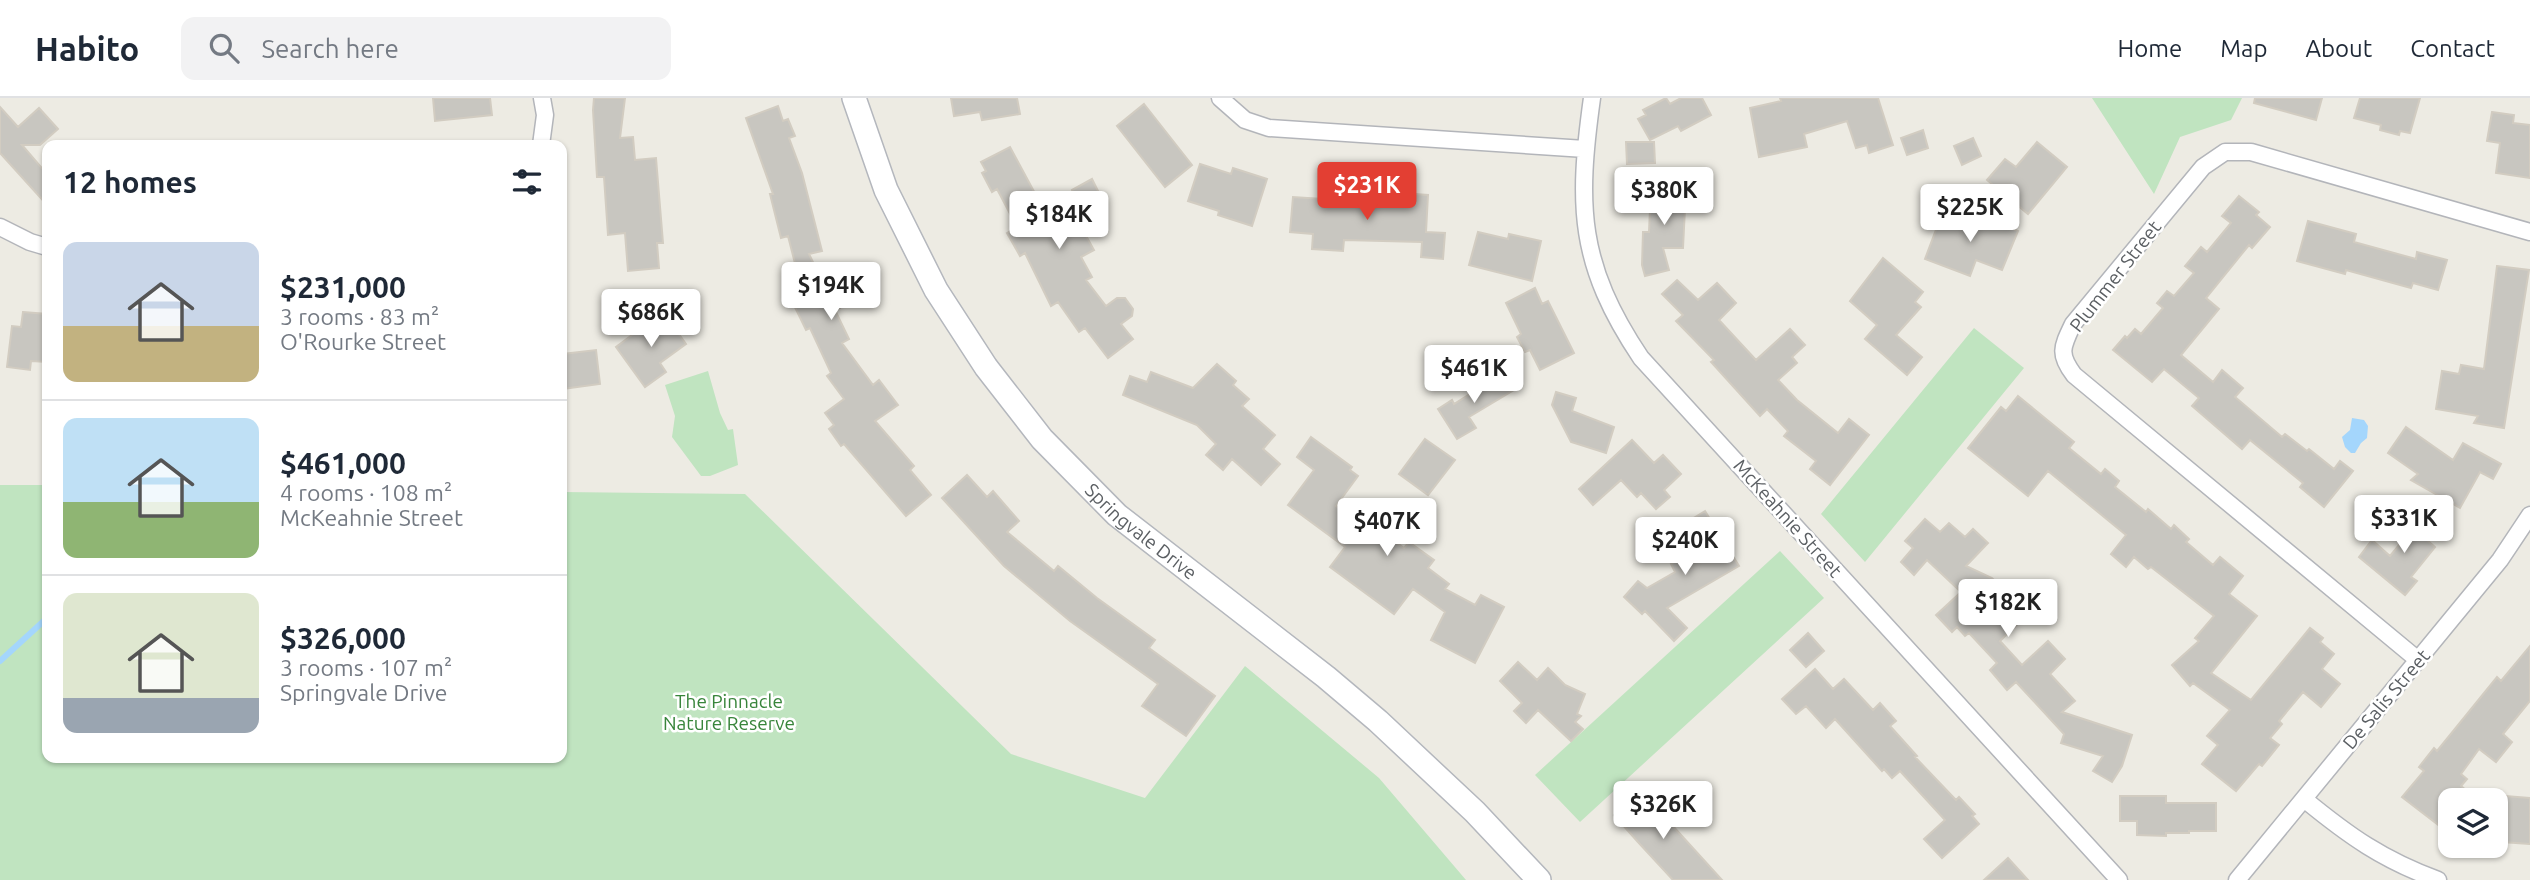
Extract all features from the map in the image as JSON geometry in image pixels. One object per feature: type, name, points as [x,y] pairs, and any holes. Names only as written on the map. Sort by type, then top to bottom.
[{"type":"main road","name":"Springvale Drive","points":[[854,98],[886,190],[936,290],[984,365],[1042,439],[1117,515],[1326,677],[1378,721],[1475,812],[1539,880]]},
{"type":"street","points":[[542,98],[545,115],[542,140]]},
{"type":"street","points":[[1220,98],[1245,120],[1269,128],[1585,149]]},
{"type":"street","name":"McKeahnie Street","points":[[1592,98],[1585,149],[1584,215],[1592,260],[1614,316],[1641,358],[2119,880]]},
{"type":"street","name":"Plummer Street","points":[[2418,660],[2074,375],[2065,363],[2062,346],[2073,324],[2203,167],[2225,152],[2251,152],[2530,232]]},
{"type":"street","points":[[0,227],[42,246]]},
{"type":"street","name":"De Salis Street","points":[[2237,880],[2500,560],[2530,515]]},
{"type":"street","points":[[2304,799],[2361,844],[2403,867],[2438,880]]},
{"type":"green space","points":[[2092,98],[2242,98],[2231,120],[2180,137],[2154,194]]},
{"type":"green space","points":[[1974,328],[2024,368],[1865,562],[1821,514]]},
{"type":"green space","points":[[708,371],[720,413],[728,430],[733,429],[738,465],[710,476],[701,476],[672,437],[675,416],[665,385]]},
{"type":"green space","name":"The Pinnacle Nature Reserve","points":[[0,485],[42,485],[42,763],[567,763],[567,492],[745,494],[1011,754],[1145,798],[1245,666],[1379,778],[1466,880],[0,880]]},
{"type":"green space","points":[[1780,551],[1824,598],[1580,822],[1535,775]]},
{"type":"water","points":[[2352,418],[2364,420],[2368,426],[2367,438],[2355,453],[2345,447],[2342,437],[2350,430]]},
{"type":"building","points":[[433,98],[490,98],[492,115],[435,121]]},
{"type":"building","points":[[594,98],[625,98],[620,138],[633,137],[635,160],[656,158],[663,243],[657,243],[659,268],[628,271],[625,233],[608,235],[604,177],[597,177]]},
{"type":"building","points":[[951,98],[1017,98],[1020,114],[982,120],[980,112],[954,116]]},
{"type":"building","points":[[1666,98],[1670,104],[1681,98],[1702,98],[1711,115],[1681,131],[1678,126],[1650,140],[1638,119],[1646,115],[1643,110]]},
{"type":"building","points":[[1780,98],[1878,98],[1893,145],[1869,153],[1867,145],[1856,148],[1847,121],[1804,134],[1807,147],[1759,157],[1750,108],[1781,101]]},
{"type":"building","points":[[2255,98],[2322,98],[2316,120],[2254,103]]},
{"type":"building","points":[[2360,98],[2420,98],[2410,133],[2400,131],[2399,135],[2380,130],[2381,125],[2354,118]]},
{"type":"building","points":[[1144,104],[1192,165],[1165,187],[1117,126]]},
{"type":"building","points":[[778,106],[783,121],[788,119],[795,136],[789,138],[802,173],[822,251],[809,254],[829,295],[833,293],[840,308],[835,310],[849,339],[842,343],[873,385],[879,380],[898,405],[875,421],[914,466],[910,470],[931,495],[906,516],[844,444],[841,446],[829,429],[834,425],[825,413],[844,399],[827,376],[831,373],[810,328],[806,330],[789,295],[793,293],[789,284],[799,279],[788,236],[781,238],[770,194],[773,194],[746,118]]},
{"type":"building","points":[[0,107],[18,127],[39,108],[58,129],[42,140],[40,145],[22,145],[42,168],[42,199],[0,153]]},
{"type":"building","points":[[2492,112],[2514,115],[2513,123],[2530,125],[2530,178],[2496,173],[2500,143],[2487,141]]},
{"type":"building","points":[[1923,130],[1928,148],[1907,155],[1901,138]]},
{"type":"building","points":[[1973,138],[1981,156],[1962,165],[1954,146]]},
{"type":"building","points":[[1626,142],[1654,142],[1655,163],[1627,164]]},
{"type":"building","points":[[2037,142],[2067,167],[2028,214],[1987,180],[2005,159],[2016,167]]},
{"type":"building","points":[[1010,147],[1045,212],[1075,196],[1072,190],[1092,179],[1102,199],[1074,214],[1094,250],[1081,257],[1092,277],[1086,280],[1106,306],[1117,298],[1125,298],[1133,309],[1132,316],[1121,324],[1133,339],[1108,358],[1085,328],[1079,332],[1058,302],[1051,306],[1025,253],[1020,256],[1007,233],[1017,227],[997,189],[992,192],[982,173],[986,171],[981,162]]},
{"type":"building","points":[[1200,164],[1231,174],[1233,168],[1267,179],[1252,226],[1218,215],[1219,211],[1188,201]]},
{"type":"building","points":[[1651,186],[1686,188],[1683,248],[1663,248],[1669,270],[1645,276],[1642,265],[1643,232],[1649,232]]},
{"type":"building","points":[[1371,191],[1428,195],[1426,232],[1445,233],[1443,259],[1421,257],[1422,242],[1344,240],[1343,251],[1312,249],[1313,234],[1290,232],[1293,197],[1370,202]]},
{"type":"building","points":[[2239,196],[2259,212],[2256,215],[2270,227],[2252,248],[2249,245],[2206,298],[2219,309],[2181,355],[2213,382],[2222,370],[2243,388],[2235,397],[2282,437],[2285,434],[2334,469],[2340,461],[2353,471],[2324,507],[2300,487],[2303,483],[2250,440],[2242,449],[2192,406],[2199,398],[2164,369],[2152,382],[2113,350],[2135,329],[2141,334],[2163,308],[2157,303],[2167,291],[2174,296],[2194,273],[2185,266],[2201,247],[2207,252],[2231,223],[2222,216]]},
{"type":"building","points":[[1943,211],[1989,228],[1992,220],[2018,231],[2002,270],[1976,260],[1970,276],[1925,259]]},
{"type":"building","points":[[2308,221],[2356,234],[2354,242],[2416,259],[2417,252],[2447,260],[2438,290],[2413,283],[2411,288],[2346,270],[2345,274],[2297,261]]},
{"type":"building","points":[[1478,232],[1508,239],[1509,234],[1541,241],[1532,281],[1469,265]]},
{"type":"building","points":[[1883,258],[1923,292],[1915,302],[1921,307],[1896,335],[1922,357],[1907,375],[1865,339],[1877,325],[1850,301]]},
{"type":"building","points":[[2497,266],[2529,270],[2504,428],[2474,423],[2478,416],[2436,409],[2442,371],[2459,374],[2461,365],[2484,369]]},
{"type":"building","points":[[1677,280],[1698,300],[1717,283],[1736,303],[1719,320],[1756,360],[1790,329],[1805,345],[1792,357],[1797,363],[1778,380],[1797,400],[1838,433],[1849,419],[1869,435],[1830,485],[1810,469],[1816,461],[1784,436],[1788,431],[1767,409],[1760,416],[1711,362],[1714,360],[1676,321],[1683,315],[1662,294]]},
{"type":"building","points":[[1535,288],[1542,304],[1548,301],[1574,353],[1540,370],[1530,350],[1525,352],[1517,337],[1521,334],[1506,303]]},
{"type":"building","points":[[23,312],[42,314],[42,362],[31,361],[30,370],[7,367],[12,326],[21,327]]},
{"type":"building","points":[[663,312],[686,344],[660,363],[666,372],[645,387],[616,347]]},
{"type":"building","points":[[596,350],[600,384],[567,388],[567,354]]},
{"type":"building","points":[[1217,364],[1236,381],[1233,385],[1249,399],[1242,406],[1275,435],[1263,449],[1280,464],[1261,485],[1232,459],[1223,470],[1206,455],[1216,444],[1197,425],[1123,395],[1130,376],[1147,382],[1151,372],[1193,388]]},
{"type":"building","points":[[1503,373],[1514,390],[1469,417],[1476,428],[1457,439],[1438,409],[1452,400],[1454,404]]},
{"type":"building","points":[[1556,392],[1576,398],[1572,411],[1614,427],[1606,453],[1571,442],[1552,405]]},
{"type":"building","points":[[2018,396],[2074,442],[2069,448],[2101,474],[2105,469],[2119,481],[2115,487],[2146,512],[2148,509],[2171,529],[2174,525],[2189,539],[2186,542],[2213,565],[2220,557],[2243,576],[2229,594],[2257,616],[2211,673],[2251,700],[2310,628],[2323,638],[2320,642],[2334,654],[2322,669],[2340,684],[2321,707],[2303,692],[2279,721],[2282,724],[2270,738],[2279,745],[2236,791],[2202,764],[2218,745],[2207,736],[2230,710],[2193,683],[2190,686],[2172,665],[2199,641],[2195,638],[2214,616],[2151,567],[2148,569],[2134,557],[2126,567],[2111,554],[2126,535],[2048,471],[2028,496],[1968,448],[2001,407],[2006,411]]},
{"type":"building","points":[[2406,427],[2453,460],[2463,443],[2501,464],[2493,479],[2480,472],[2460,508],[2411,480],[2418,474],[2388,453]]},
{"type":"building","points":[[1311,437],[1352,467],[1350,470],[1358,476],[1336,506],[1362,525],[1366,520],[1404,548],[1409,542],[1434,560],[1428,568],[1449,584],[1445,589],[1475,605],[1481,595],[1504,607],[1475,663],[1431,640],[1445,612],[1413,589],[1394,614],[1330,567],[1345,547],[1288,505],[1314,470],[1297,457]]},
{"type":"building","points":[[1425,439],[1455,460],[1428,495],[1399,474]]},
{"type":"building","points":[[1632,440],[1654,463],[1663,455],[1681,474],[1664,490],[1670,497],[1656,509],[1641,493],[1637,497],[1621,480],[1593,505],[1579,489]]},
{"type":"building","points":[[967,475],[987,497],[993,491],[1019,521],[1007,532],[1054,571],[1058,566],[1155,640],[1149,648],[1215,696],[1186,736],[1142,706],[1158,684],[1070,621],[1004,566],[942,498]]},
{"type":"building","points":[[1705,511],[1739,566],[1667,608],[1687,628],[1674,641],[1645,611],[1642,614],[1624,597],[1638,581],[1647,588],[1675,572],[1671,564],[1702,546],[1687,522]]},
{"type":"building","points":[[2427,511],[2441,527],[2427,540],[2435,547],[2411,577],[2417,581],[2405,595],[2359,557],[2372,540],[2390,556]]},
{"type":"building","points":[[1925,519],[1940,532],[1949,523],[1965,537],[1973,529],[1988,543],[1966,566],[1992,578],[2016,603],[2021,597],[2033,609],[2000,641],[2022,665],[2048,641],[2065,659],[2050,674],[2075,701],[2062,712],[2132,735],[2122,766],[2112,782],[2093,771],[2103,756],[2061,743],[2064,734],[2016,682],[2007,690],[1990,670],[1997,663],[1969,633],[1965,636],[1957,627],[1952,632],[1936,615],[1961,592],[1927,560],[1914,575],[1901,562],[1913,548],[1905,541]]},
{"type":"building","points":[[1808,633],[1824,651],[1806,667],[1790,650]]},
{"type":"building","points":[[2530,646],[2530,701],[2503,734],[2512,742],[2496,762],[2479,749],[2461,774],[2467,779],[2461,786],[2463,788],[2438,788],[2438,825],[2402,797],[2424,771],[2419,767],[2434,748],[2437,751],[2497,677],[2501,681]]},
{"type":"building","points":[[1518,662],[1537,680],[1548,668],[1565,685],[1585,694],[1577,714],[1581,716],[1575,722],[1583,729],[1571,741],[1538,710],[1526,723],[1514,711],[1522,703],[1500,681]]},
{"type":"building","points":[[1815,669],[1833,689],[1844,679],[1873,710],[1880,703],[1896,721],[1890,726],[1917,756],[1915,757],[1956,800],[1959,797],[1975,814],[1972,816],[1979,824],[1942,858],[1924,839],[1945,820],[1900,771],[1892,778],[1884,769],[1882,771],[1835,719],[1826,728],[1806,706],[1796,714],[1782,699]]},
{"type":"building","points":[[1641,791],[1722,880],[1673,880],[1637,841],[1614,815]]},
{"type":"building","points":[[2120,796],[2166,796],[2166,803],[2216,803],[2216,831],[2166,833],[2166,836],[2137,835],[2137,821],[2120,821]]},
{"type":"building","points":[[2508,796],[2530,798],[2530,844],[2508,842]]},
{"type":"building","points":[[2008,858],[2028,880],[1984,880]]},
{"type":"waterway","points":[[0,661],[42,623]]}]
